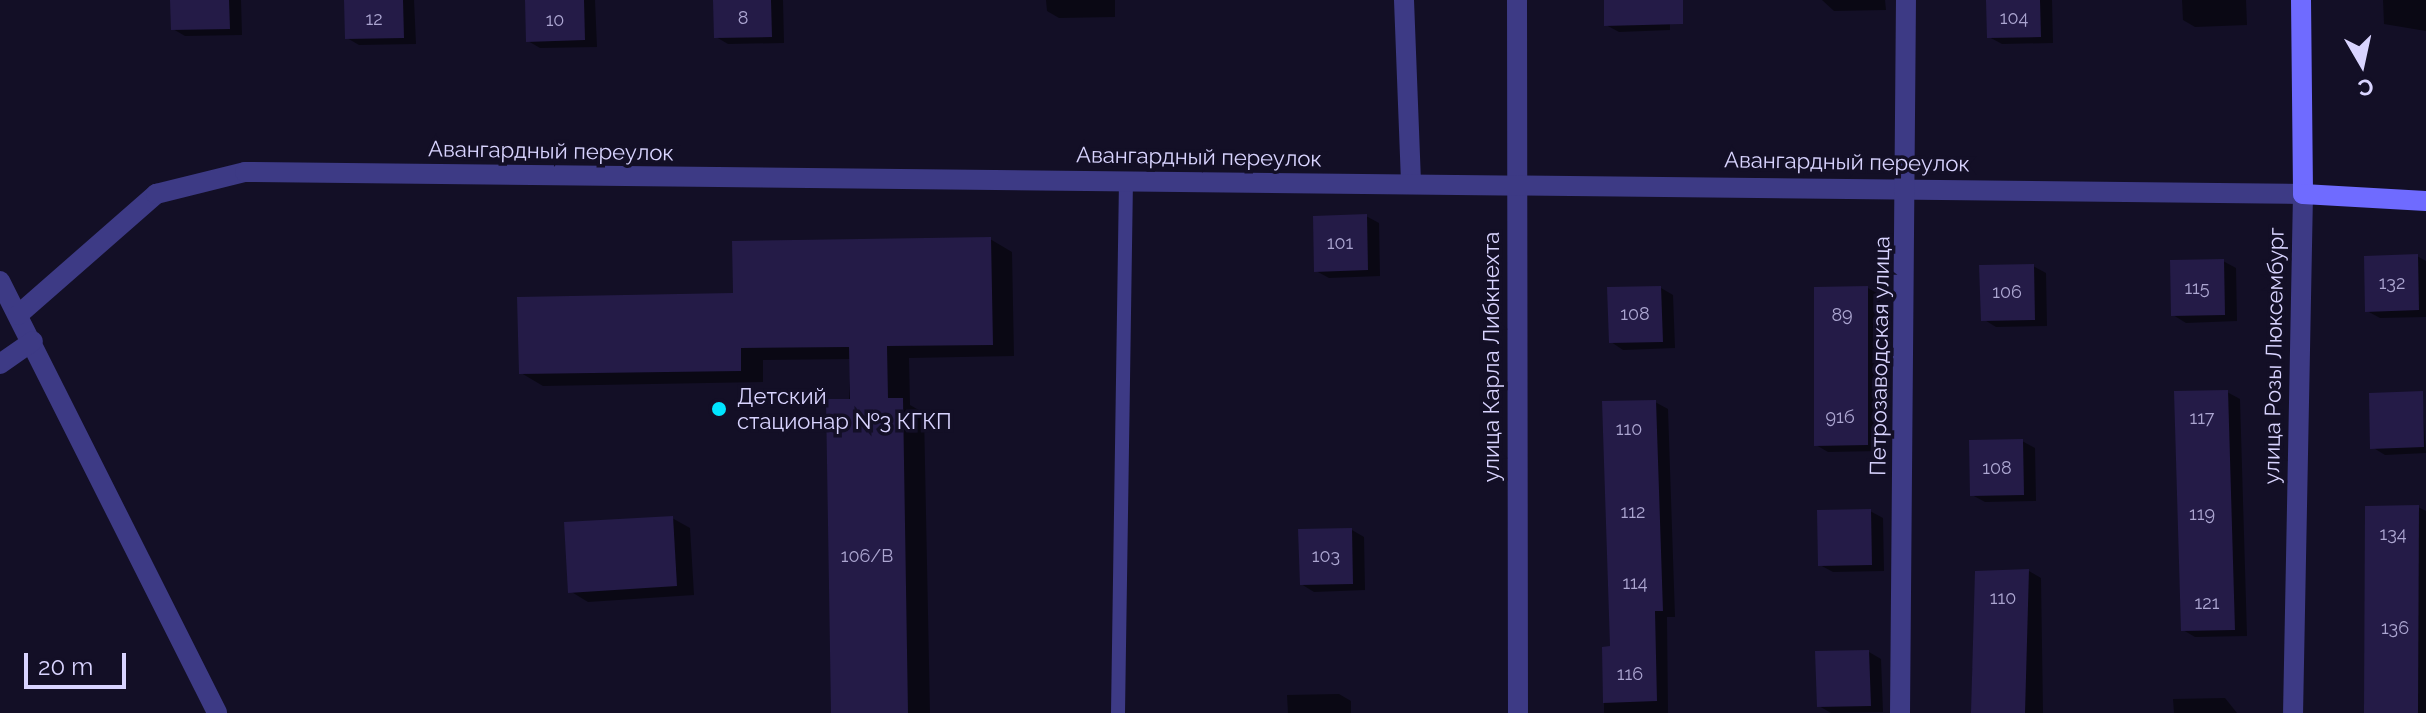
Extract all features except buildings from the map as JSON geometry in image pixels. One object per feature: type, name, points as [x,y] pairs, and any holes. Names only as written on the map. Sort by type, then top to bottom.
[{"type":"main road","name":"улица Розы Люксембург","points":[[2301,0],[2303,194]]},
{"type":"main road","name":"Авангардный переулок","points":[[2303,194],[2426,201]]},
{"type":"street","points":[[1404,0],[1411,182]]},
{"type":"street","name":"улица Карла Либкнехта","points":[[1517,0],[1514,183],[1518,713]]},
{"type":"street","name":"Петрозаводская улица","points":[[1900,713],[1906,0]]},
{"type":"street","name":"Авангардный переулок","points":[[18,315],[156,194],[245,172],[1906,187],[2303,194]]},
{"type":"street","name":"улица Розы Люксембург","points":[[2293,713],[2303,194]]},
{"type":"street","points":[[0,281],[33,341],[217,713]]},
{"type":"street","points":[[0,364],[33,341]]},
{"type":"lane","points":[[1118,713],[1126,180]]},
{"type":"place","name":"Детский стационар №3 КГКП","points":[[719,409]]}]
